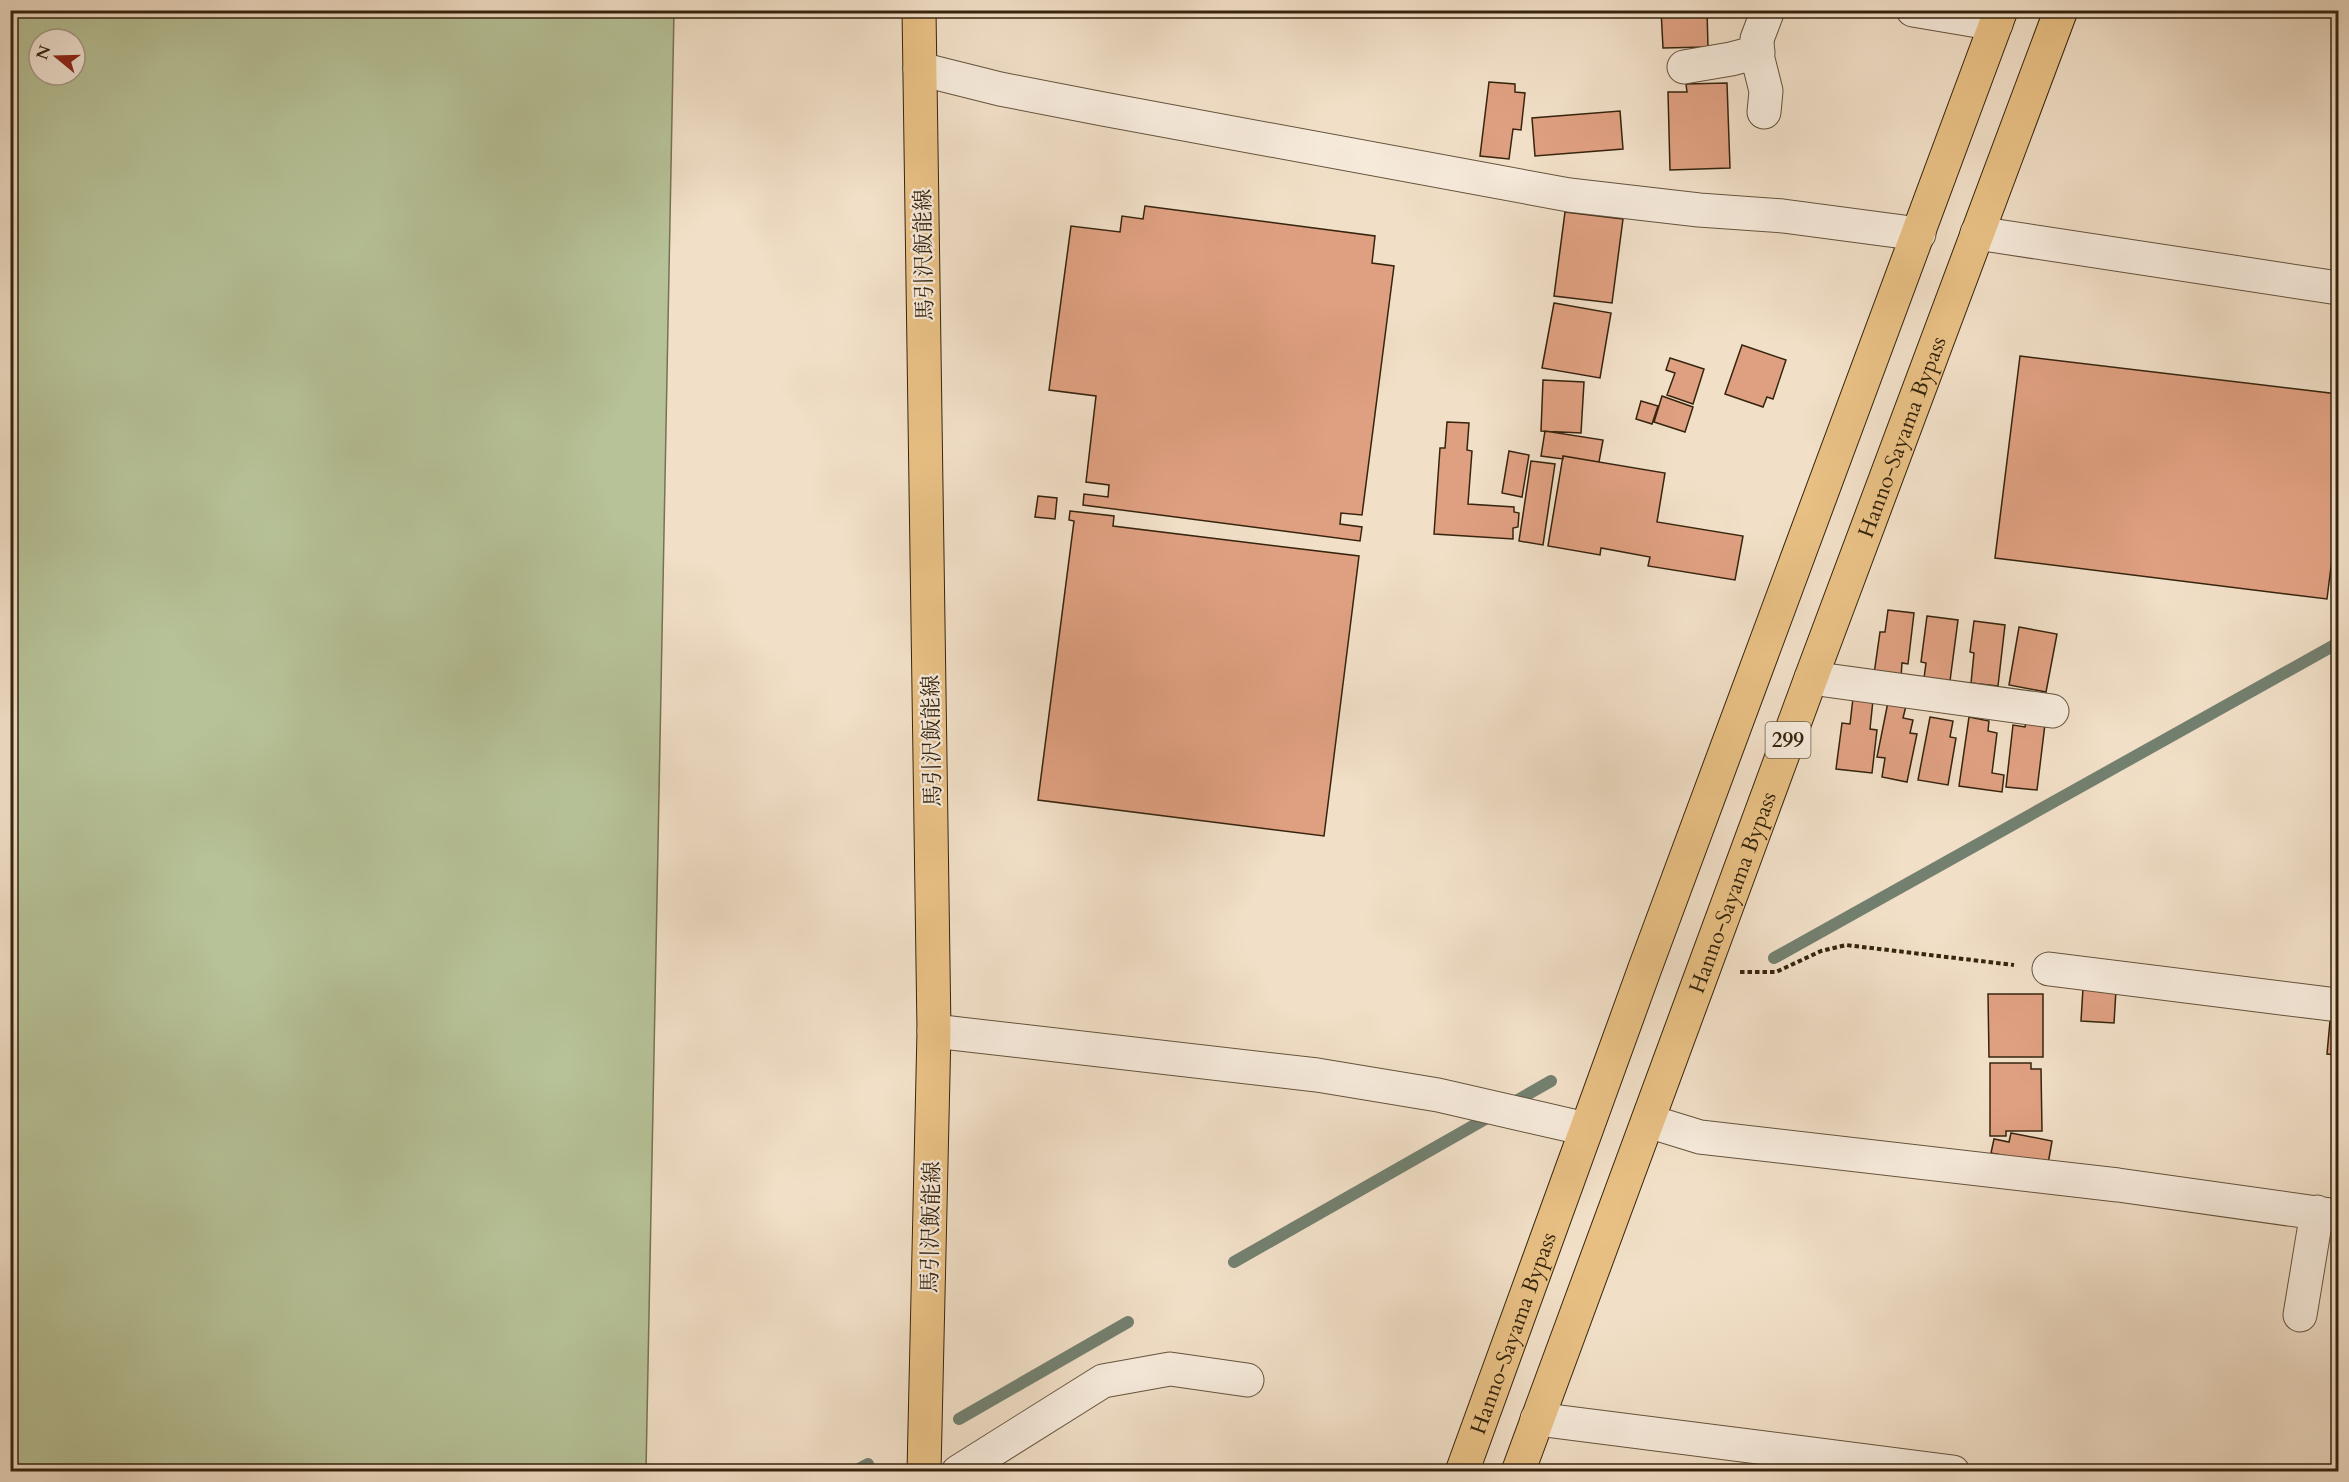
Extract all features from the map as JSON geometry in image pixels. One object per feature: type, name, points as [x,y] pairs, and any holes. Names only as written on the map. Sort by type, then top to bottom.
[{"type":"main road","name":"馬引沢飯能線","points":[[919,10],[934,1031],[924,1472]]},
{"type":"main road","name":"Hanno-Sayama Bypass","points":[[1518,1472],[2061,10]]},
{"type":"main road","name":"Hanno-Sayama Bypass","points":[[1462,1472],[1586,1129],[1999,17]]},
{"type":"street","points":[[1764,112],[1766,91],[1757,39],[1768,10]]},
{"type":"street","points":[[1913,10],[1999,17]]},
{"type":"street","points":[[1683,67],[1758,52]]},
{"type":"street","points":[[920,69],[1046,98],[1559,193],[1699,210],[1783,216],[1918,234]]},
{"type":"street","points":[[1977,233],[2338,288]]},
{"type":"street","points":[[1811,678],[2052,711]]},
{"type":"street","points":[[2049,969],[2338,1005]]},
{"type":"street","points":[[934,1031],[1317,1075],[1438,1095],[1586,1129]]},
{"type":"street","points":[[1648,1121],[1700,1137],[2118,1185],[2328,1214],[2300,1315]]},
{"type":"street","points":[[958,1472],[1103,1382],[1170,1369],[1247,1380]]},
{"type":"street","points":[[1538,1419],[1953,1472]]},
{"type":"path","points":[[1704,970],[1776,972],[1821,951],[1846,945],[2049,969]]},
{"type":"green space","points":[[10,11],[674,11],[646,1471],[11,1471]]},
{"type":"building","points":[[1661,10],[1707,10],[1708,47],[1663,48]]},
{"type":"building","points":[[1489,82],[1515,84],[1515,92],[1525,93],[1521,130],[1513,129],[1509,159],[1480,156]]},
{"type":"building","points":[[1727,83],[1730,168],[1670,170],[1668,92],[1687,92],[1686,84]]},
{"type":"building","points":[[1620,111],[1623,149],[1535,156],[1532,118]]},
{"type":"building","points":[[1145,206],[1375,236],[1372,263],[1394,266],[1362,515],[1341,513],[1340,524],[1362,527],[1360,541],[1083,505],[1084,494],[1108,497],[1109,485],[1086,482],[1096,396],[1049,390],[1071,226],[1120,232],[1122,216],[1143,219]]},
{"type":"building","points":[[1565,212],[1623,219],[1612,303],[1554,296]]},
{"type":"building","points":[[1554,303],[1611,313],[1600,378],[1542,368]]},
{"type":"building","points":[[1742,345],[1786,360],[1773,399],[1767,397],[1763,407],[1725,394]]},
{"type":"building","points":[[2020,356],[2338,394],[2338,510],[2327,599],[1995,558]]},
{"type":"building","points":[[1670,358],[1704,369],[1693,404],[1667,395],[1675,373],[1666,370]]},
{"type":"building","points":[[1543,380],[1584,382],[1581,433],[1541,431]]},
{"type":"building","points":[[1662,396],[1693,407],[1685,432],[1654,422]]},
{"type":"building","points":[[1641,401],[1658,406],[1652,424],[1636,419]]},
{"type":"building","points":[[1447,422],[1469,423],[1467,450],[1472,451],[1468,504],[1514,507],[1514,512],[1519,513],[1518,527],[1513,528],[1513,539],[1434,534],[1440,448],[1445,448]]},
{"type":"building","points":[[1545,431],[1603,440],[1599,462],[1563,456],[1563,459],[1541,456]]},
{"type":"building","points":[[1509,451],[1529,455],[1522,497],[1502,493]]},
{"type":"building","points":[[1563,456],[1665,473],[1657,522],[1743,536],[1735,580],[1648,566],[1650,557],[1601,548],[1600,555],[1548,546]]},
{"type":"building","points":[[1531,461],[1555,464],[1543,545],[1519,541]]},
{"type":"building","points":[[1038,496],[1057,498],[1055,519],[1035,517]]},
{"type":"building","points":[[1070,511],[1114,516],[1113,526],[1359,556],[1324,836],[1038,800],[1074,521],[1069,520]]},
{"type":"building","points":[[1888,610],[1914,613],[1908,664],[1902,663],[1901,677],[1874,674],[1880,632],[1885,632]]},
{"type":"building","points":[[1927,616],[1958,620],[1950,681],[1924,678],[1926,663],[1921,662]]},
{"type":"building","points":[[1974,621],[2005,625],[1998,686],[1971,683],[1974,653],[1970,652]]},
{"type":"building","points":[[2019,627],[2057,634],[2046,692],[2009,685]]},
{"type":"building","points":[[1853,698],[1873,700],[1870,729],[1877,730],[1872,773],[1836,769],[1842,723],[1850,724]]},
{"type":"building","points":[[1888,702],[1906,706],[1903,718],[1913,720],[1910,733],[1917,734],[1907,782],[1882,777],[1885,758],[1877,757]]},
{"type":"building","points":[[1930,717],[1953,721],[1950,737],[1956,738],[1948,785],[1918,780]]},
{"type":"building","points":[[1969,717],[1989,721],[1988,731],[1997,733],[1992,773],[2004,775],[2002,792],[1959,786]]},
{"type":"building","points":[[2026,722],[2045,724],[2037,790],[2006,787],[2013,725],[2025,727]]},
{"type":"building","points":[[2083,988],[2116,990],[2114,1023],[2081,1021]]},
{"type":"building","points":[[1988,994],[2043,994],[2043,1057],[1989,1057]]},
{"type":"building","points":[[2330,1021],[2338,1022],[2338,1055],[2327,1054]]},
{"type":"building","points":[[1990,1063],[2031,1063],[2031,1069],[2041,1069],[2042,1131],[2006,1131],[2006,1136],[1990,1136]]},
{"type":"building","points":[[2011,1133],[2052,1141],[2048,1164],[1991,1153],[1994,1139],[2009,1142]]},
{"type":"waterway","points":[[1774,958],[2338,643]]},
{"type":"waterway","points":[[1509,1105],[1551,1081]]},
{"type":"waterway","points":[[1234,1262],[1494,1114]]},
{"type":"waterway","points":[[959,1419],[1128,1322]]},
{"type":"waterway","points":[[853,1472],[868,1464]]}]
